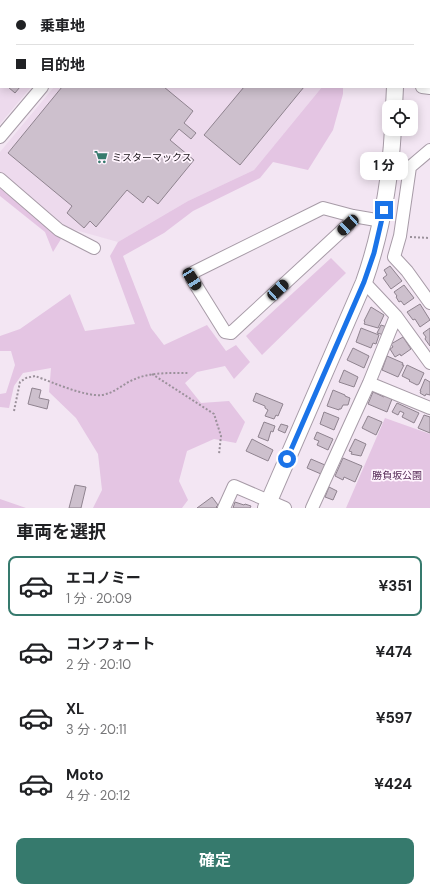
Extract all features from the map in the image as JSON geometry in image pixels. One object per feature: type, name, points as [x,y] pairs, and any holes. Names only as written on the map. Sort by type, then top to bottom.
[{"type":"street","points":[[0,137],[41,88]]},
{"type":"street","points":[[394,100],[395,88]]},
{"type":"street","points":[[268,504],[364,282],[374,253],[386,200],[392,136]]},
{"type":"street","points":[[430,150],[410,167],[400,236],[394,257],[407,271],[430,303]]},
{"type":"street","points":[[0,179],[59,230],[94,248]]},
{"type":"street","points":[[353,216],[348,225],[231,332],[225,332],[192,279],[194,272],[323,208],[353,216],[382,221]]},
{"type":"street","points":[[364,282],[396,316],[430,363]]},
{"type":"street","points":[[312,508],[369,383],[396,316]]},
{"type":"street","points":[[369,383],[430,408]]},
{"type":"street","points":[[224,508],[234,486],[268,504],[285,508]]},
{"type":"path","points":[[400,236],[430,238]]},
{"type":"path","points":[[14,411],[20,382],[26,378],[35,376],[87,394],[102,395],[115,391],[135,378],[152,374],[190,373]]},
{"type":"path","points":[[152,374],[214,414],[221,436],[219,454]]},
{"type":"shaded area","points":[[0,88],[30,88],[0,124]]},
{"type":"shaded area","points":[[53,88],[321,88],[254,170],[188,201],[118,242],[68,228],[0,172],[0,152]]},
{"type":"green space","points":[[321,88],[343,88],[343,94],[333,130],[308,170],[273,162],[260,178],[193,211],[164,233],[123,256],[151,328],[164,345],[207,325],[226,351],[236,345],[250,362],[234,379],[225,366],[197,372],[185,383],[201,403],[229,401],[245,422],[236,443],[214,439],[187,451],[179,481],[188,500],[182,508],[93,508],[102,490],[98,454],[76,418],[49,392],[51,368],[23,373],[14,386],[9,408],[0,407],[0,394],[6,393],[15,365],[11,351],[0,351],[0,336],[20,329],[70,294],[85,331],[135,324],[110,256],[118,242],[188,201],[254,170]]},
{"type":"green space","points":[[0,188],[61,239],[53,252],[45,232],[0,196]]},
{"type":"green space","points":[[331,258],[346,273],[262,355],[246,336]]},
{"type":"green space","name":"勝負坂公園","points":[[385,418],[430,434],[430,508],[346,508]]},
{"type":"green space","points":[[0,499],[26,508],[0,508]]},
{"type":"building","points":[[9,88],[19,88],[15,93]]},
{"type":"building","name":"ミスターマックス","points":[[61,88],[165,88],[193,111],[184,123],[196,133],[191,139],[179,129],[170,140],[194,160],[158,204],[148,196],[143,203],[127,190],[96,227],[90,221],[84,228],[67,213],[72,206],[8,153]]},
{"type":"building","points":[[243,88],[303,88],[240,165],[204,135]]},
{"type":"building","points":[[390,266],[402,281],[391,289],[383,278],[387,275],[384,270]]},
{"type":"building","points":[[404,285],[414,298],[404,305],[401,301],[399,302],[394,292]]},
{"type":"building","points":[[420,304],[430,320],[420,327],[415,319],[413,320],[407,312]]},
{"type":"building","points":[[371,307],[384,315],[378,328],[364,324]]},
{"type":"building","points":[[381,325],[387,327],[384,335],[377,333]]},
{"type":"building","points":[[361,328],[379,335],[376,344],[373,343],[371,348],[356,342]]},
{"type":"building","points":[[430,328],[430,346],[423,333]]},
{"type":"building","points":[[403,337],[411,349],[401,356],[400,354],[395,357],[390,349],[393,347],[391,344]]},
{"type":"building","points":[[353,348],[369,356],[364,368],[347,360]]},
{"type":"building","points":[[387,356],[403,363],[402,365],[404,365],[398,377],[382,370]]},
{"type":"building","points":[[407,365],[424,373],[419,384],[417,385],[402,376]]},
{"type":"building","points":[[344,370],[358,377],[354,387],[339,382]]},
{"type":"building","points":[[425,379],[430,382],[430,395],[426,394],[425,396],[420,393],[420,391]]},
{"type":"building","points":[[32,388],[41,390],[39,398],[49,400],[47,409],[28,404]]},
{"type":"building","points":[[333,390],[350,398],[348,405],[343,405],[339,410],[327,406]]},
{"type":"building","points":[[373,392],[392,399],[387,412],[368,404]]},
{"type":"building","points":[[256,393],[283,404],[278,416],[276,415],[274,419],[265,416],[268,410],[265,406],[253,401]]},
{"type":"building","points":[[397,403],[419,413],[414,423],[402,417],[404,413],[400,411],[398,415],[392,412]]},
{"type":"building","points":[[324,412],[339,418],[334,430],[320,424]]},
{"type":"building","points":[[424,415],[430,417],[430,433],[418,428]]},
{"type":"building","points":[[368,416],[382,422],[376,435],[362,428]]},
{"type":"building","points":[[264,422],[275,426],[273,432],[271,431],[268,441],[258,437]]},
{"type":"building","points":[[281,424],[288,426],[285,433],[278,430]]},
{"type":"building","points":[[317,432],[333,439],[328,450],[317,445],[319,441],[314,439]]},
{"type":"building","points":[[252,439],[273,450],[268,461],[246,451]]},
{"type":"building","points":[[355,439],[366,444],[361,456],[351,454],[352,452],[349,451]]},
{"type":"building","points":[[343,458],[362,466],[355,482],[344,477],[343,480],[335,476]]},
{"type":"building","points":[[311,459],[325,465],[321,474],[307,468]]},
{"type":"building","points":[[75,485],[86,487],[81,508],[69,508]]},
{"type":"building","points":[[329,487],[337,491],[333,500],[325,497]]},
{"type":"building","points":[[212,497],[218,505],[216,507],[217,508],[197,508]]},
{"type":"building","points":[[235,502],[251,506],[250,508],[233,508]]},
{"type":"place","name":"ミスターマックス","points":[[101,157]]},
{"type":"route","points":[[287,459],[364,282],[374,253],[384,210]]}]
